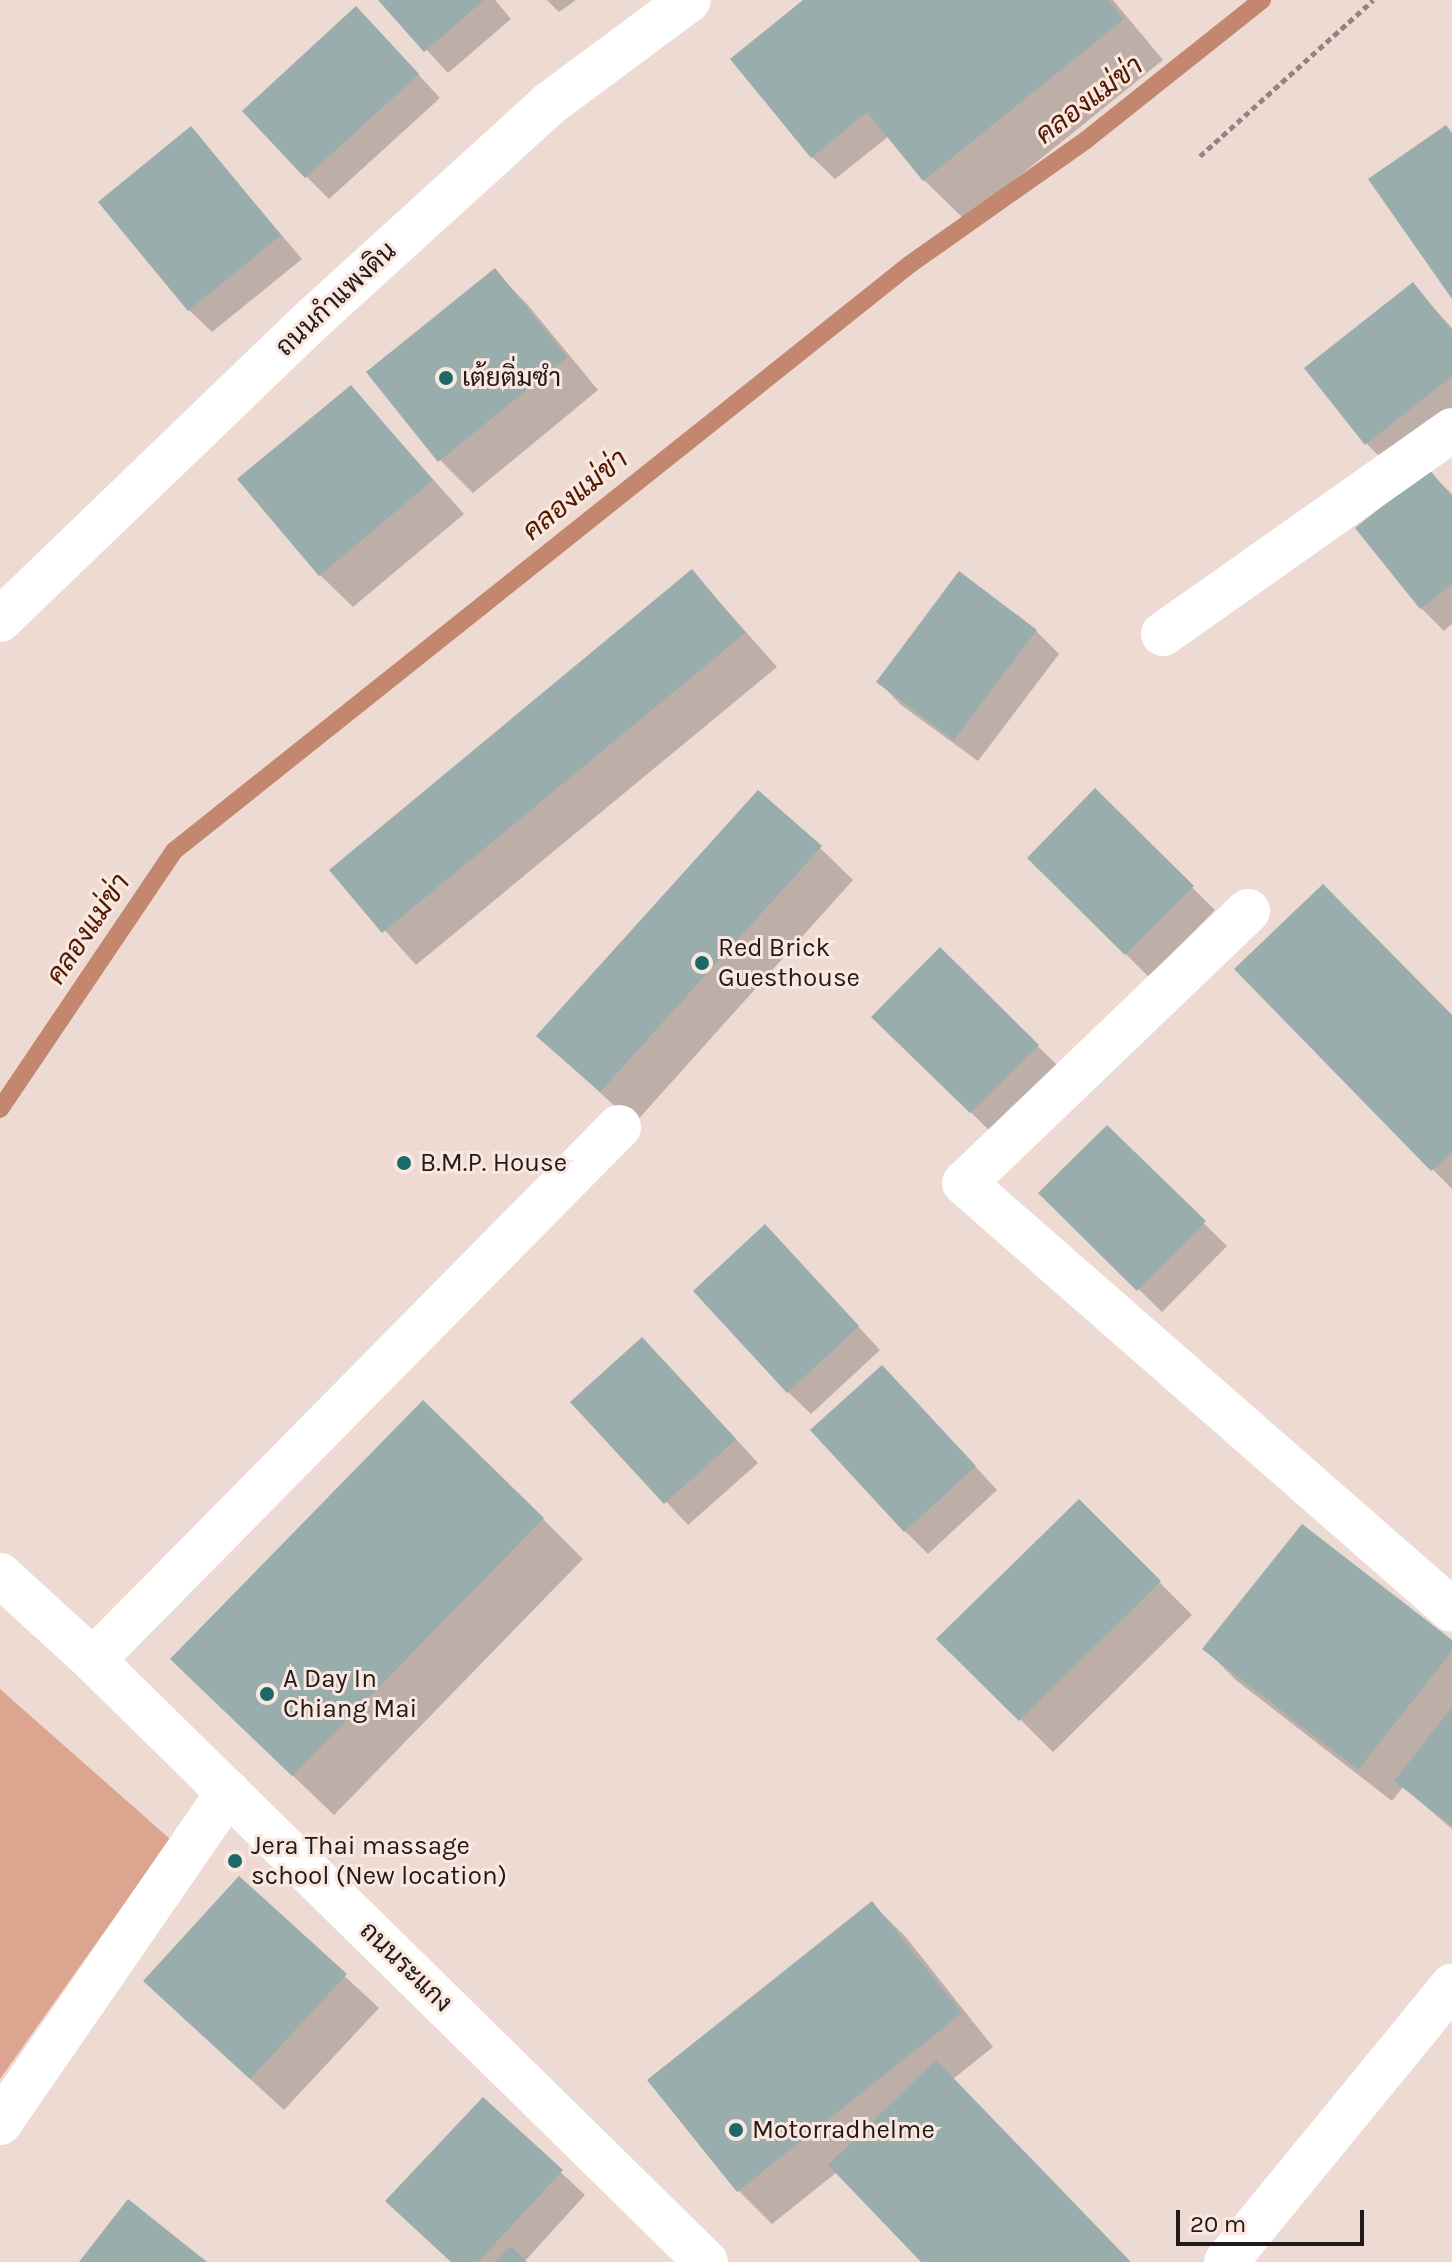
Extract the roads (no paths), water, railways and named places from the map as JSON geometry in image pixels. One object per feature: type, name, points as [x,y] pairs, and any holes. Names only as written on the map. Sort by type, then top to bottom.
[{"type":"street","name":"ถนนกำแพงดิน","points":[[0,620],[302,329],[538,115],[689,0]]},
{"type":"street","points":[[1163,634],[1452,430]]},
{"type":"street","points":[[1248,911],[964,1183],[1452,1610]]},
{"type":"street","points":[[93,1660],[619,1127]]},
{"type":"street","name":"ถนนระแกง","points":[[0,1575],[93,1660],[706,2262]]},
{"type":"street","points":[[0,2123],[228,1792]]},
{"type":"street","points":[[1226,2262],[1452,1986]]},
{"type":"waterway","name":"คลองแม่ข่า","points":[[0,1109],[174,851],[909,265],[1086,140],[1262,0]]},
{"type":"place","name":"เต้ยติ่มซำ","points":[[446,378]]},
{"type":"place","name":"Red Brick Guesthouse","points":[[702,963]]},
{"type":"place","name":"B.M.P. House","points":[[404,1163]]},
{"type":"place","name":"A Day In Chiang Mai","points":[[267,1694]]},
{"type":"place","name":"Jera Thai massage school (New location)","points":[[235,1861]]},
{"type":"place","name":"Motorradhelme","points":[[736,2130]]}]
